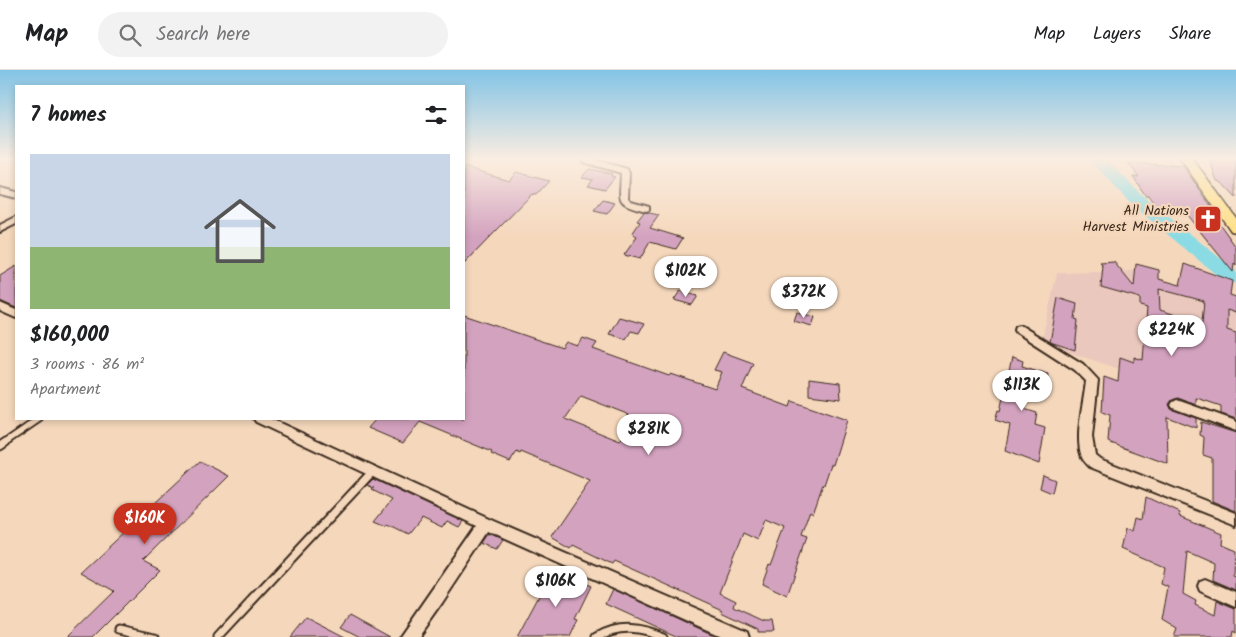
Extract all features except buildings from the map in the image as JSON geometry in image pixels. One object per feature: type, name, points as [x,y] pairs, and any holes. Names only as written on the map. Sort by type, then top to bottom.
[{"type":"main road","points":[[1207,184],[1231,215],[1236,228]]},
{"type":"street","points":[[625,184],[624,198],[628,203],[646,208]]},
{"type":"street","points":[[0,190],[15,195]]},
{"type":"street","points":[[0,229],[15,221]]},
{"type":"street","points":[[0,307],[15,314]]},
{"type":"street","points":[[1020,328],[1038,344],[1082,370],[1092,380],[1088,432],[1089,458],[1095,463],[1236,519]]},
{"type":"street","points":[[1177,405],[1236,426]]},
{"type":"street","points":[[262,420],[486,524],[740,637]]},
{"type":"street","points":[[408,637],[437,598],[486,524]]},
{"type":"street","points":[[1205,586],[1236,600]]},
{"type":"lane","points":[[0,446],[38,420]]},
{"type":"lane","points":[[218,637],[373,471]]},
{"type":"lane","points":[[597,637],[607,630],[624,627],[642,627],[663,637]]},
{"type":"lane","points":[[119,629],[155,637]]},
{"type":"shaded area","points":[[1133,271],[1236,302],[1236,344],[1159,382],[1041,343],[1057,273]]},
{"type":"waterway","points":[[1122,184],[1136,199],[1227,274],[1236,278]]},
{"type":"place","name":"All Nations Harvest Ministries","points":[[1208,219]]}]
